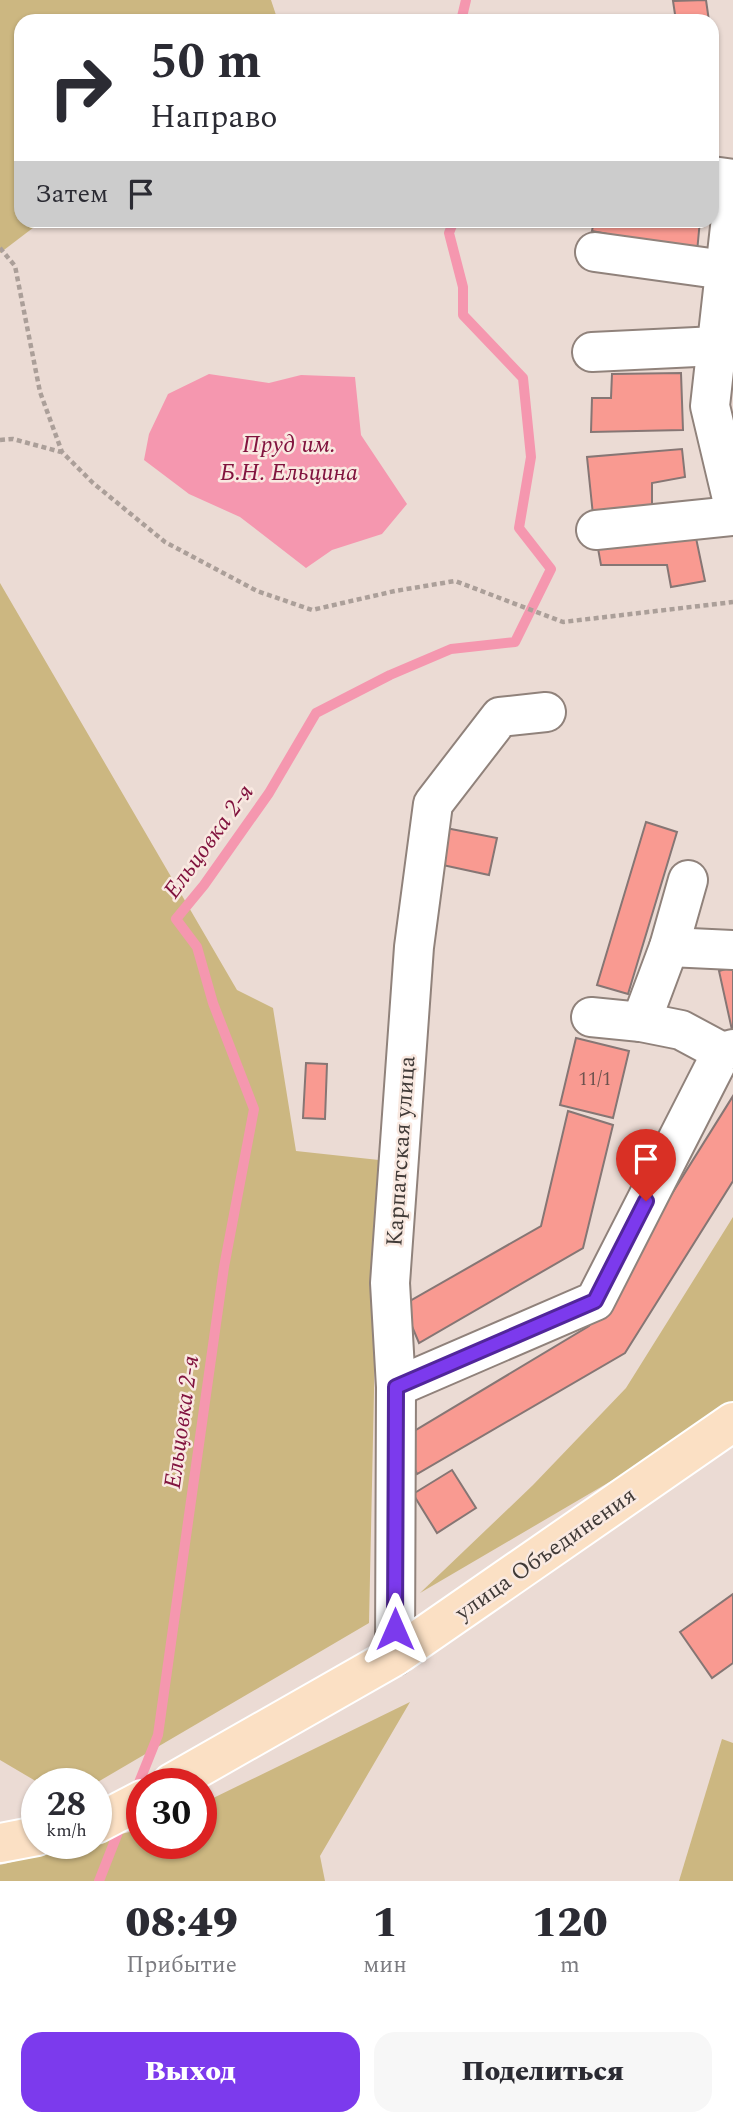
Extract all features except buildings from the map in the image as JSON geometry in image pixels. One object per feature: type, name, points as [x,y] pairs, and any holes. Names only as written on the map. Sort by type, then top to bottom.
[{"type":"main road","name":"улица Объединения","points":[[198,1768],[395,1656],[733,1422]]},
{"type":"main road","points":[[0,1843],[21,1839]]},
{"type":"street","points":[[733,200],[710,406],[733,503]]},
{"type":"street","points":[[595,252],[725,270]]},
{"type":"street","points":[[592,352],[717,345]]},
{"type":"street","points":[[596,530],[733,516]]},
{"type":"street","name":"Карпатская улица","points":[[395,1656],[396,1387],[390,1283],[414,947],[433,804],[500,717],[546,712]]},
{"type":"street","points":[[640,1022],[669,947],[688,880]]},
{"type":"street","points":[[669,947],[733,950]]},
{"type":"street","points":[[396,1387],[595,1301],[728,1051],[681,1030],[640,1022],[590,1017]]},
{"type":"path","points":[[0,248],[15,266],[40,392],[62,452],[93,483],[165,542],[257,591],[312,610],[395,591],[455,581],[563,622],[733,602]]},
{"type":"path","points":[[0,440],[13,439],[62,452]]},
{"type":"shaded area","points":[[0,0],[271,0],[276,14],[14,14],[14,228],[33,228],[0,253]]},
{"type":"shaded area","points":[[0,583],[237,990],[273,1008],[296,1151],[379,1160],[369,1623],[112,1774],[112,1768],[21,1768],[21,1772],[0,1760]]},
{"type":"shaded area","points":[[733,1217],[733,1403],[676,1443],[420,1593],[533,1485],[626,1388]]},
{"type":"shaded area","points":[[410,1702],[320,1856],[325,1881],[0,1881],[0,1865],[23,1859],[112,1859],[112,1836],[126,1833],[126,1859],[217,1859],[217,1796]]},
{"type":"shaded area","points":[[722,1739],[733,1743],[733,1881],[679,1881]]},
{"type":"water","name":"Пруд им. Б.Н. Ельцина","points":[[209,374],[269,383],[301,375],[355,377],[361,435],[407,504],[382,534],[332,550],[306,568],[240,517],[189,494],[144,460],[149,434],[168,394]]},
{"type":"waterway","name":"Ельцовка 2-я","points":[[463,14],[466,0]]},
{"type":"waterway","name":"Ельцовка 2-я","points":[[145,1768],[158,1735],[224,1267],[254,1109],[213,1003],[197,947],[176,919],[204,885],[269,793],[316,713],[390,675],[451,649],[515,642],[551,569],[519,528],[531,457],[523,378],[463,315],[463,287],[449,233],[451,228]]},
{"type":"waterway","name":"Ельцовка 2-я","points":[[99,1881],[119,1830]]},
{"type":"route","points":[[395,1629],[396,1387],[595,1301],[646,1201]]}]
